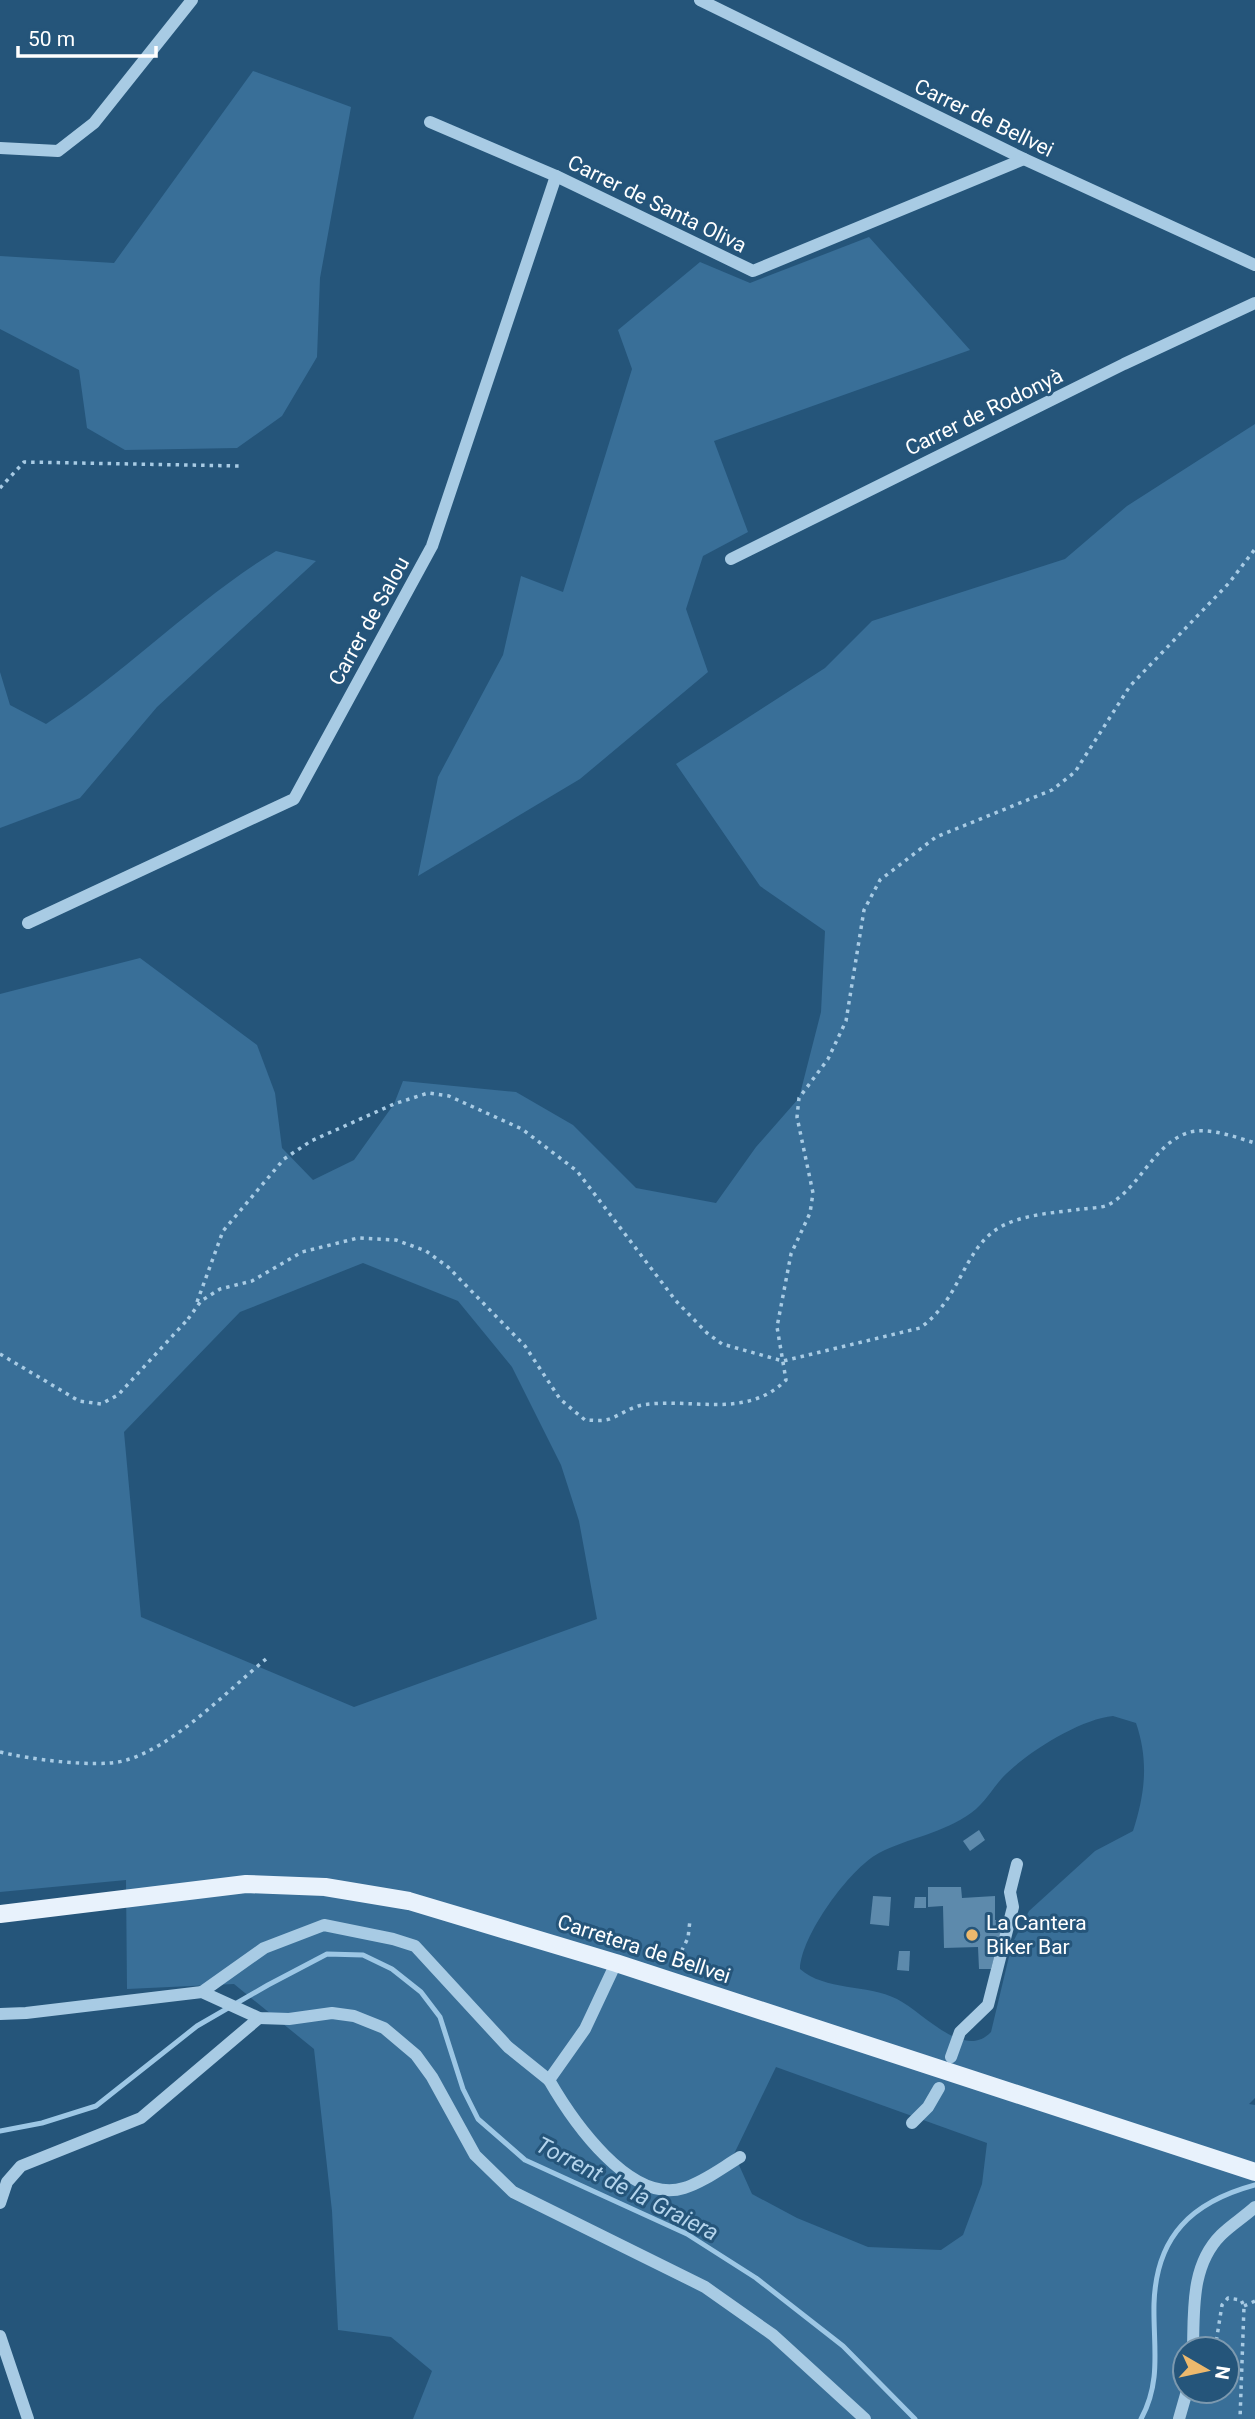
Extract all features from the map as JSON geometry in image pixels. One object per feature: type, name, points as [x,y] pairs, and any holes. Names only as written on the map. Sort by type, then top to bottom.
[{"type":"main road","name":"Carretera de Bellvei","points":[[0,1914],[246,1884],[325,1887],[408,1900],[616,1963],[1247,2170]]},
{"type":"street","points":[[0,148],[58,150],[94,123],[192,0]]},
{"type":"street","name":"Carrer de Bellvei","points":[[699,0],[1024,159],[1255,265]]},
{"type":"street","name":"Carrer de Santa Oliva","points":[[430,122],[556,176],[752,271],[1024,159]]},
{"type":"street","name":"Carrer de Salou","points":[[28,923],[294,799],[432,546],[556,176]]},
{"type":"street","name":"Carrer de Rodonyà","points":[[731,559],[1124,364],[1255,303]]},
{"type":"street","points":[[951,2057],[960,2032],[988,2005],[1013,1907],[1010,1892],[1017,1864]]},
{"type":"street","points":[[202,1992],[264,1948],[324,1924],[415,1945],[508,2047],[549,2080],[572,2119],[609,2158],[648,2189],[684,2189],[740,2157]]},
{"type":"street","points":[[549,2080],[585,2029],[616,1963]]},
{"type":"street","points":[[0,2014],[26,2014],[202,1992],[259,2018],[289,2019],[332,2013],[354,2016],[384,2028],[416,2055],[432,2077],[475,2155],[513,2192],[705,2287],[773,2335],[865,2419]]},
{"type":"street","points":[[0,2203],[7,2182],[21,2166],[141,2118],[259,2018]]},
{"type":"street","points":[[912,2123],[928,2107],[939,2088]]},
{"type":"street","points":[[1193,2335],[1194,2301],[1200,2268],[1211,2246],[1255,2207]]},
{"type":"street","points":[[0,2336],[28,2419]]},
{"type":"path","points":[[0,488],[24,463],[241,466]]},
{"type":"path","points":[[0,1354],[79,1401],[101,1404],[118,1395],[188,1319],[201,1301],[220,1289],[252,1281],[302,1252],[358,1238],[396,1240],[426,1251],[448,1267],[525,1346],[560,1399],[585,1420],[609,1420],[638,1406],[669,1402],[710,1406],[751,1401],[773,1393],[786,1380],[777,1327],[791,1254],[810,1213],[813,1193],[797,1117],[799,1098],[828,1059],[846,1021],[864,910],[880,880],[936,837],[1052,790],[1075,772],[1130,686],[1229,583],[1255,549]]},
{"type":"path","points":[[188,1319],[204,1290],[223,1231],[284,1160],[311,1141],[394,1104],[428,1093],[449,1096],[522,1129],[577,1171],[676,1301],[707,1333],[722,1344],[783,1361],[920,1328],[937,1315],[952,1296],[980,1244],[996,1230],[1029,1217],[1107,1206],[1129,1188],[1171,1140],[1190,1132],[1222,1134],[1255,1143]]},
{"type":"path","points":[[0,1752],[37,1760],[122,1761],[165,1742],[266,1659]]},
{"type":"path","points":[[665,1979],[681,1956],[688,1938],[690,1920]]},
{"type":"path","points":[[1217,2335],[1222,2305],[1228,2298],[1236,2297],[1244,2306],[1240,2419]]},
{"type":"path","points":[[1244,2306],[1255,2301]]},
{"type":"shaded area","points":[[253,71],[351,107],[320,278],[317,357],[282,416],[237,448],[125,450],[87,428],[79,370],[0,329],[0,256],[114,263]]},
{"type":"shaded area","points":[[869,237],[970,350],[714,441],[748,532],[703,556],[686,609],[708,672],[580,779],[418,876],[438,777],[503,655],[521,576],[563,592],[632,369],[618,330],[700,262],[750,283]]},
{"type":"shaded area","points":[[1255,424],[1255,2098],[1249,2104],[1255,2105],[1255,2419],[413,2419],[432,2371],[391,2337],[338,2330],[332,2211],[314,2049],[234,1984],[127,1989],[126,1880],[0,1892],[0,994],[140,958],[257,1045],[275,1093],[282,1148],[313,1180],[354,1160],[394,1104],[403,1081],[516,1092],[573,1125],[636,1188],[716,1203],[756,1147],[799,1098],[821,1012],[825,931],[760,886],[676,764],[825,668],[872,621],[1065,559],[1127,506]],"holes":[[[363,1263],[458,1301],[512,1367],[561,1465],[579,1521],[597,1619],[354,1707],[141,1617],[124,1432],[240,1312]],[[1113,1716],[1136,1723],[1143,1751],[1144,1777],[1133,1831],[1095,1851],[1029,1911],[1012,1944],[991,2032],[980,2039],[969,2041],[956,2038],[897,1999],[873,1991],[821,1981],[800,1969],[802,1955],[818,1922],[841,1888],[867,1861],[890,1848],[960,1820],[980,1805],[1003,1777],[1025,1758],[1070,1730],[1100,1718]],[[776,2067],[987,2143],[982,2184],[963,2235],[941,2250],[868,2247],[797,2218],[752,2194],[734,2154]]]},
{"type":"shaded area","points":[[276,551],[316,561],[157,707],[80,798],[0,828],[0,672],[10,705],[46,724],[105,682],[217,592]]},
{"type":"building","points":[[979,1830],[985,1840],[970,1851],[963,1841]]},
{"type":"building","points":[[928,1887],[961,1887],[962,1898],[995,1896],[995,1920],[1004,1920],[991,1969],[979,1969],[978,1947],[944,1948],[943,1906],[928,1907]]},
{"type":"building","points":[[873,1896],[891,1897],[889,1926],[870,1924]]},
{"type":"building","points":[[915,1897],[926,1897],[926,1908],[914,1908]]},
{"type":"building","points":[[899,1951],[910,1951],[909,1971],[897,1970]]},
{"type":"waterway","name":"Torrent de la Graiera","points":[[0,2131],[42,2123],[96,2106],[197,2026],[268,1985],[327,1954],[363,1955],[392,1969],[421,1992],[440,2017],[463,2089],[478,2119],[525,2160],[687,2234],[756,2278],[843,2346],[915,2419]]},
{"type":"waterway","name":"Torrent de la Graiera","points":[[1141,2419],[1148,2405],[1154,2377],[1156,2280],[1170,2241],[1196,2212],[1213,2201],[1255,2185]]},
{"type":"place","name":"La Cantera Biker Bar","points":[[972,1935]]}]
